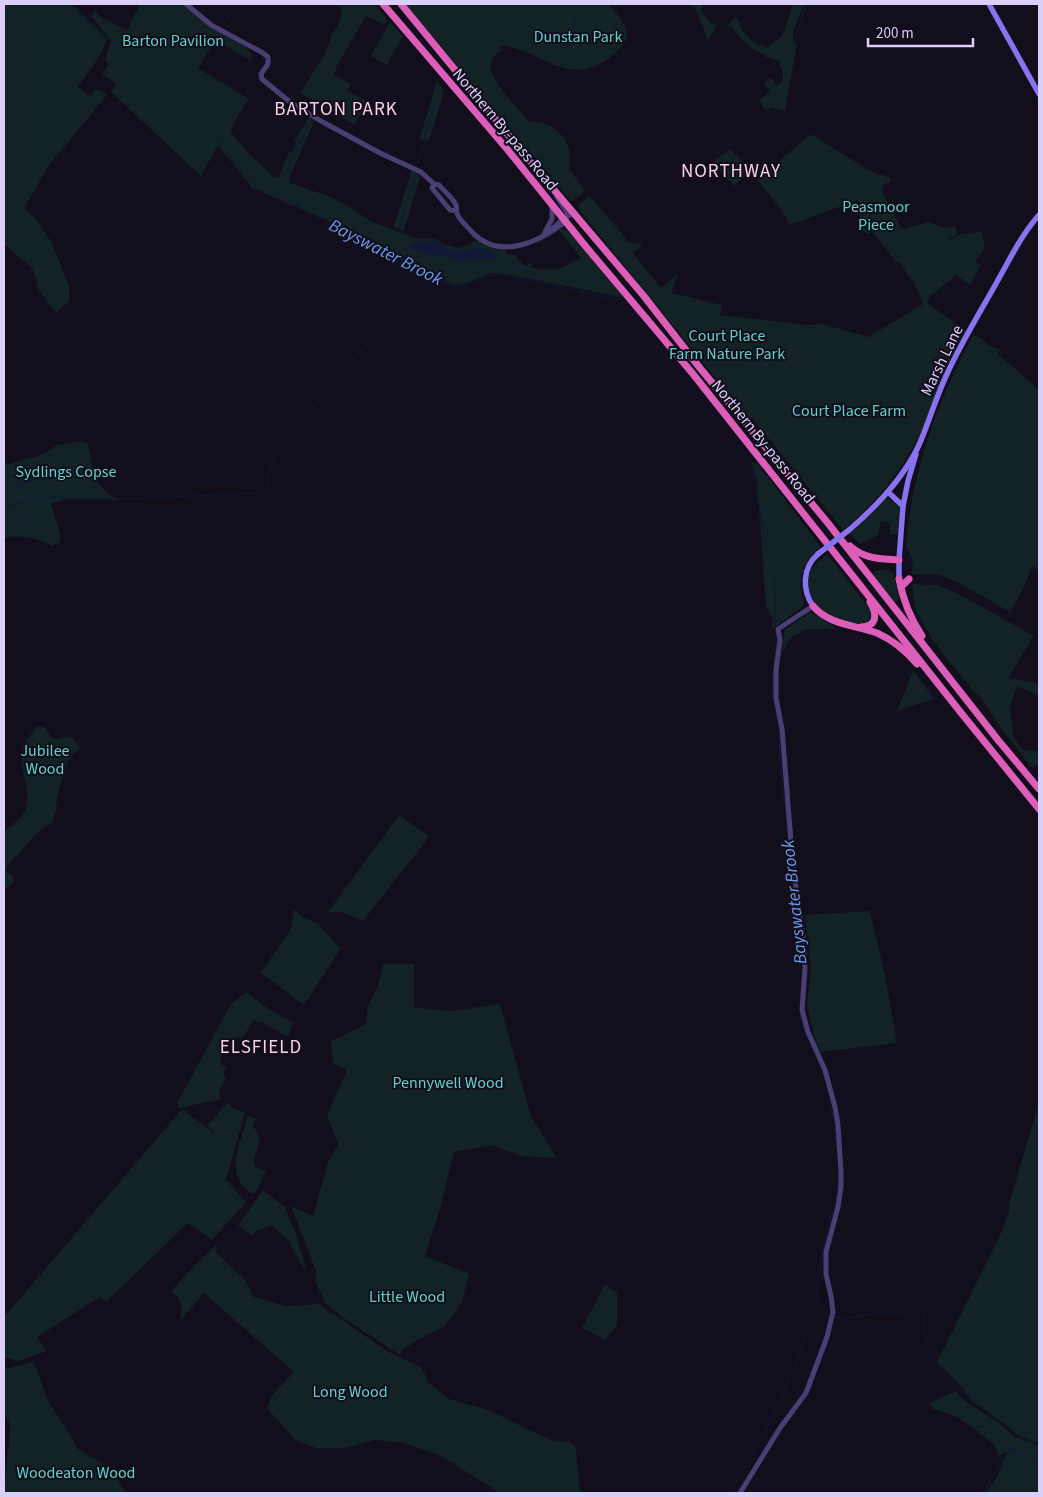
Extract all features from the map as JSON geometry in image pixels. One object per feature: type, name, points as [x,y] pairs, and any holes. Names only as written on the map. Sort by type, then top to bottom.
[{"type":"highway","name":"Northern By-pass Road","points":[[383,4],[507,149],[552,207],[565,218],[699,381],[1039,809]]},
{"type":"highway","name":"Northern By-pass Road","points":[[400,4],[643,295],[700,368],[827,522],[1039,789]]},
{"type":"highway","points":[[827,522],[855,550],[865,556],[899,560]]},
{"type":"highway","points":[[909,579],[900,583],[910,617],[942,668]]},
{"type":"highway","points":[[854,626],[869,626],[875,618],[875,611],[858,582]]},
{"type":"highway","points":[[813,606],[825,618],[882,636],[899,646],[962,714]]},
{"type":"main road","points":[[989,4],[1039,94]]},
{"type":"main road","name":"Marsh Lane","points":[[813,606],[807,596],[805,582],[810,564],[818,554],[877,505],[903,472],[919,444],[948,372],[1020,240],[1039,215]]},
{"type":"main road","points":[[900,583],[899,560],[903,506],[919,444]]},
{"type":"main road","points":[[888,492],[903,506]]},
{"type":"street","points":[[186,4],[212,26],[268,57],[268,64],[261,74],[262,79],[290,102],[348,137],[421,172],[434,184],[432,188],[450,210],[456,211],[476,235],[486,242],[506,247],[522,245],[548,233],[565,218],[576,217]]},
{"type":"street","points":[[553,189],[565,218]]},
{"type":"street","points":[[542,236],[552,219],[552,207]]},
{"type":"street","points":[[740,1493],[780,1428],[806,1393],[827,1337],[832,1315],[825,1262],[838,1207],[840,1187],[838,1125],[825,1070],[808,1032],[802,1010],[805,968],[804,944],[793,866],[782,730],[775,689],[780,640],[778,630],[813,606]]},
{"type":"green space","points":[[4,4],[67,4],[74,7],[107,40],[99,57],[78,87],[90,96],[95,89],[107,95],[50,164],[24,208],[37,221],[52,243],[69,286],[69,301],[56,313],[37,287],[32,268],[4,244],[6,240],[4,239]]},
{"type":"green space","name":"Barton Pavilion","points":[[140,4],[182,4],[209,27],[244,46],[253,55],[250,60],[215,40],[198,68],[249,99],[233,124],[231,132],[247,152],[274,177],[278,177],[280,174],[289,151],[292,152],[296,143],[294,141],[309,118],[314,122],[289,178],[290,183],[331,197],[372,222],[416,238],[435,239],[446,245],[458,248],[476,240],[505,250],[506,254],[516,255],[517,260],[521,260],[522,265],[528,266],[528,264],[532,264],[532,268],[542,270],[559,269],[581,258],[559,230],[534,245],[535,243],[559,229],[563,228],[568,231],[621,295],[620,297],[505,274],[491,273],[467,283],[454,284],[426,275],[326,220],[253,189],[218,145],[201,176],[111,92],[116,84],[102,74],[109,64],[105,61],[111,40],[91,16],[95,11],[101,17],[127,30]]},
{"type":"green space","points":[[339,4],[374,4],[387,19],[384,25],[366,16],[335,69],[334,75],[350,84],[347,91],[366,101],[355,125],[300,93],[325,54],[332,34],[340,21],[342,13]]},
{"type":"green space","name":"Dunstan Park","points":[[405,4],[609,4],[623,22],[627,34],[623,46],[600,64],[591,68],[565,68],[523,51],[501,45],[500,49],[505,49],[492,59],[490,66],[494,78],[528,121],[551,126],[564,137],[570,152],[569,169],[584,189],[584,192],[573,201],[570,200]]},
{"type":"green space","points":[[690,4],[702,4],[700,10],[711,24],[715,25],[718,23],[708,41],[697,11]]},
{"type":"green space","points":[[793,4],[804,4],[793,32],[793,42],[797,43],[785,111],[771,107],[766,111],[759,101],[770,91],[764,83],[770,77],[777,85],[783,81],[783,71],[779,65],[780,61],[765,57],[765,55],[750,47],[728,25],[735,17],[741,23],[739,25],[750,39],[759,46],[761,44],[767,48],[781,37]]},
{"type":"green space","points":[[390,22],[403,36],[387,65],[371,56]]},
{"type":"green space","points":[[437,81],[444,91],[431,135],[427,141],[420,139],[420,137]]},
{"type":"green space","points":[[810,135],[874,173],[890,177],[890,182],[884,184],[882,192],[902,229],[929,222],[945,228],[955,226],[957,234],[954,237],[948,237],[949,239],[955,238],[957,235],[982,231],[985,248],[975,262],[981,265],[970,285],[956,275],[931,296],[927,303],[966,331],[945,369],[924,426],[909,455],[884,490],[843,530],[752,418],[748,418],[580,211],[578,205],[590,196],[630,243],[637,244],[643,240],[639,248],[633,253],[661,288],[677,274],[678,276],[671,293],[722,305],[720,315],[809,325],[822,324],[868,337],[923,304],[915,285],[899,262],[897,263],[873,232],[867,234],[861,229],[858,200],[790,225],[783,212],[757,179]]},
{"type":"green space","points":[[730,149],[744,163],[742,165],[751,171],[734,186],[714,163],[716,159]]},
{"type":"green space","points":[[412,171],[420,176],[404,230],[402,231],[394,227]]},
{"type":"green space","points":[[973,335],[992,347],[1001,350],[998,354],[1039,390],[1039,570],[1032,566],[1024,587],[1010,612],[959,583],[940,575],[912,574],[912,559],[906,547],[914,490],[929,437],[938,410]]},
{"type":"green space","name":"Sydlings Copse","points":[[80,441],[87,443],[93,470],[99,483],[110,495],[119,500],[65,499],[51,504],[60,533],[60,542],[53,546],[29,538],[4,538],[4,465],[41,455],[57,445]]},
{"type":"green space","points":[[751,462],[758,464],[821,547],[808,561],[801,578],[803,606],[771,630],[773,619],[766,606],[757,481]]},
{"type":"green space","points":[[886,499],[900,505],[898,534],[890,534],[890,523],[881,521],[878,535],[861,544],[849,534]]},
{"type":"green space","points":[[827,554],[868,607],[871,616],[868,622],[855,624],[826,615],[813,601],[807,580],[811,569]]},
{"type":"green space","points":[[884,569],[893,573],[899,598],[896,602],[891,601],[875,578],[873,572]]},
{"type":"green space","points":[[912,584],[938,585],[961,595],[1034,636],[1008,678],[1039,683],[1039,696],[1017,686],[1010,706],[1013,736],[1023,750],[1039,751],[1039,764],[1032,768],[1001,728],[982,699],[972,690],[933,641],[915,608]]},
{"type":"green space","points":[[809,612],[837,629],[807,629],[791,638],[782,652],[784,631]]},
{"type":"green space","points":[[913,670],[934,699],[897,711]]},
{"type":"green space","name":"Jubilee Wood","points":[[38,726],[46,728],[52,738],[72,737],[81,748],[72,755],[66,765],[52,822],[39,831],[7,866],[6,871],[14,877],[11,885],[4,888],[4,832],[21,817],[25,809],[27,793],[21,760],[22,752],[26,741]]},
{"type":"green space","points":[[399,815],[429,837],[363,921],[341,912],[328,912]]},
{"type":"green space","points":[[294,909],[301,916],[318,924],[341,949],[304,1005],[261,973],[291,929]]},
{"type":"green space","points":[[870,911],[885,975],[897,1043],[821,1052],[815,1040],[807,1005],[811,969],[805,915]]},
{"type":"green space","name":"Pennywell Wood","points":[[383,964],[414,964],[414,1007],[451,1011],[500,1004],[531,1116],[557,1158],[521,1156],[491,1145],[454,1152],[440,1209],[425,1256],[469,1274],[462,1302],[445,1326],[402,1350],[400,1355],[345,1319],[325,1303],[316,1283],[316,1271],[291,1206],[313,1216],[328,1162],[338,1144],[327,1115],[347,1070],[333,1063],[331,1041],[366,1024],[368,1006],[378,986]]},
{"type":"green space","points":[[246,992],[293,1023],[288,1037],[262,1022],[254,1020],[242,1039],[237,1036],[220,1057],[221,1064],[227,1068],[223,1073],[226,1078],[219,1091],[221,1099],[180,1108],[177,1103],[231,1004]]},
{"type":"green space","points":[[1039,1102],[1039,1437],[1036,1443],[1017,1434],[970,1399],[962,1387],[937,1362],[1002,1231]]},
{"type":"green space","points":[[227,1103],[245,1113],[226,1180],[246,1202],[212,1240],[188,1223],[106,1302],[100,1297],[37,1337],[47,1351],[19,1361],[4,1357],[4,1317],[182,1109],[214,1133],[207,1126]]},
{"type":"green space","points":[[248,1115],[256,1119],[253,1126],[260,1137],[254,1162],[255,1166],[266,1172],[253,1194],[244,1187],[238,1178],[236,1168],[238,1147]]},
{"type":"green space","points":[[263,1190],[285,1207],[306,1268],[304,1269],[288,1240],[272,1226],[257,1230],[252,1236],[238,1225]]},
{"type":"green space","name":"Long Wood","points":[[217,1244],[216,1252],[245,1280],[254,1297],[287,1306],[319,1304],[387,1351],[420,1367],[428,1382],[449,1399],[491,1411],[551,1440],[570,1442],[576,1448],[580,1493],[500,1493],[441,1456],[404,1443],[375,1440],[344,1448],[316,1448],[295,1440],[267,1408],[272,1395],[294,1372],[204,1293],[180,1321],[181,1304],[171,1291]]},
{"type":"green space","points":[[605,1284],[617,1293],[617,1325],[605,1340],[582,1328]]},
{"type":"green space","name":"Woodeaton Wood","points":[[34,1362],[48,1401],[77,1448],[112,1470],[126,1493],[4,1493],[10,1425],[4,1412],[4,1369]]},
{"type":"green space","points":[[956,1391],[966,1402],[998,1422],[1015,1437],[1039,1445],[1039,1491],[1037,1493],[986,1493],[997,1476],[1008,1452],[998,1456],[995,1446],[975,1429],[955,1416],[933,1409],[930,1403]]},
{"type":"water","points":[[433,241],[453,251],[462,252],[479,247],[495,254],[493,259],[464,261],[448,257],[438,257],[409,247],[417,243]]},
{"type":"waterway","name":"Bayswater Brook","points":[[67,4],[75,7],[111,41],[186,102],[256,188],[278,195],[394,261],[425,276],[454,286],[467,284],[491,275],[504,275],[620,300],[751,462],[765,541],[774,558],[776,625]]},
{"type":"waterway","points":[[793,46],[806,4]]},
{"type":"waterway","points":[[223,26],[233,9]]},
{"type":"waterway","points":[[571,38],[574,31],[574,15]]},
{"type":"waterway","points":[[566,54],[569,43]]},
{"type":"waterway","points":[[562,67],[563,61]]},
{"type":"waterway","points":[[440,92],[442,85]]},
{"type":"waterway","points":[[231,121],[248,91]]},
{"type":"waterway","points":[[424,139],[435,102]]},
{"type":"waterway","points":[[287,171],[308,125]]},
{"type":"waterway","points":[[219,140],[224,133]]},
{"type":"waterway","points":[[418,164],[423,146]]},
{"type":"waterway","points":[[408,198],[415,175]]},
{"type":"waterway","points":[[400,230],[406,206]]},
{"type":"waterway","points":[[397,246],[395,253],[398,262]]},
{"type":"waterway","points":[[499,257],[525,270],[552,279],[553,285]]},
{"type":"waterway","points":[[266,491],[270,466],[275,453],[354,358],[414,296],[425,276]]},
{"type":"waterway","points":[[4,494],[51,472]]},
{"type":"waterway","points":[[4,509],[24,501],[49,498],[124,499],[261,493]]},
{"type":"waterway","points":[[4,518],[46,514]]},
{"type":"waterway","points":[[1016,563],[1039,572]]},
{"type":"waterway","name":"Bayswater Brook","points":[[777,642],[772,697],[778,722]]},
{"type":"waterway","name":"Bayswater Brook","points":[[779,726],[780,759],[790,854]]},
{"type":"waterway","name":"Bayswater Brook","points":[[798,920],[802,953]]},
{"type":"waterway","name":"Bayswater Brook","points":[[800,1014],[805,1032]]},
{"type":"waterway","name":"Bayswater Brook","points":[[821,1067],[825,1080]]},
{"type":"waterway","name":"Bayswater Brook","points":[[830,1099],[837,1147]]},
{"type":"waterway","name":"Bayswater Brook","points":[[831,1315],[828,1315],[820,1308],[817,1288],[826,1234],[837,1197],[839,1178]]},
{"type":"waterway","name":"Bayswater Brook","points":[[835,1316],[844,1319],[879,1313],[898,1314],[906,1310],[913,1302],[920,1307],[923,1315],[925,1337],[931,1358],[968,1399],[986,1409],[1017,1434],[1039,1446]]},
{"type":"waterway","points":[[736,1482],[777,1406],[807,1333]]},
{"type":"waterway","points":[[977,1426],[984,1426],[1005,1447],[1039,1459]]},
{"type":"waterway","points":[[983,1493],[1010,1449]]},
{"type":"waterway","points":[[728,1493],[732,1488]]},
{"type":"district","name":"BARTON PARK","points":[[336,108]]},
{"type":"district","name":"NORTHWAY","points":[[731,170]]},
{"type":"district","name":"ELSFIELD","points":[[261,1046]]},
{"type":"park label","name":"Peasmoor Piece","points":[[876,215]]},
{"type":"park label","name":"Court Place Farm Nature Park","points":[[727,344]]},
{"type":"park label","name":"Court Place Farm","points":[[849,410]]},
{"type":"park label","name":"Little Wood","points":[[407,1296]]}]
